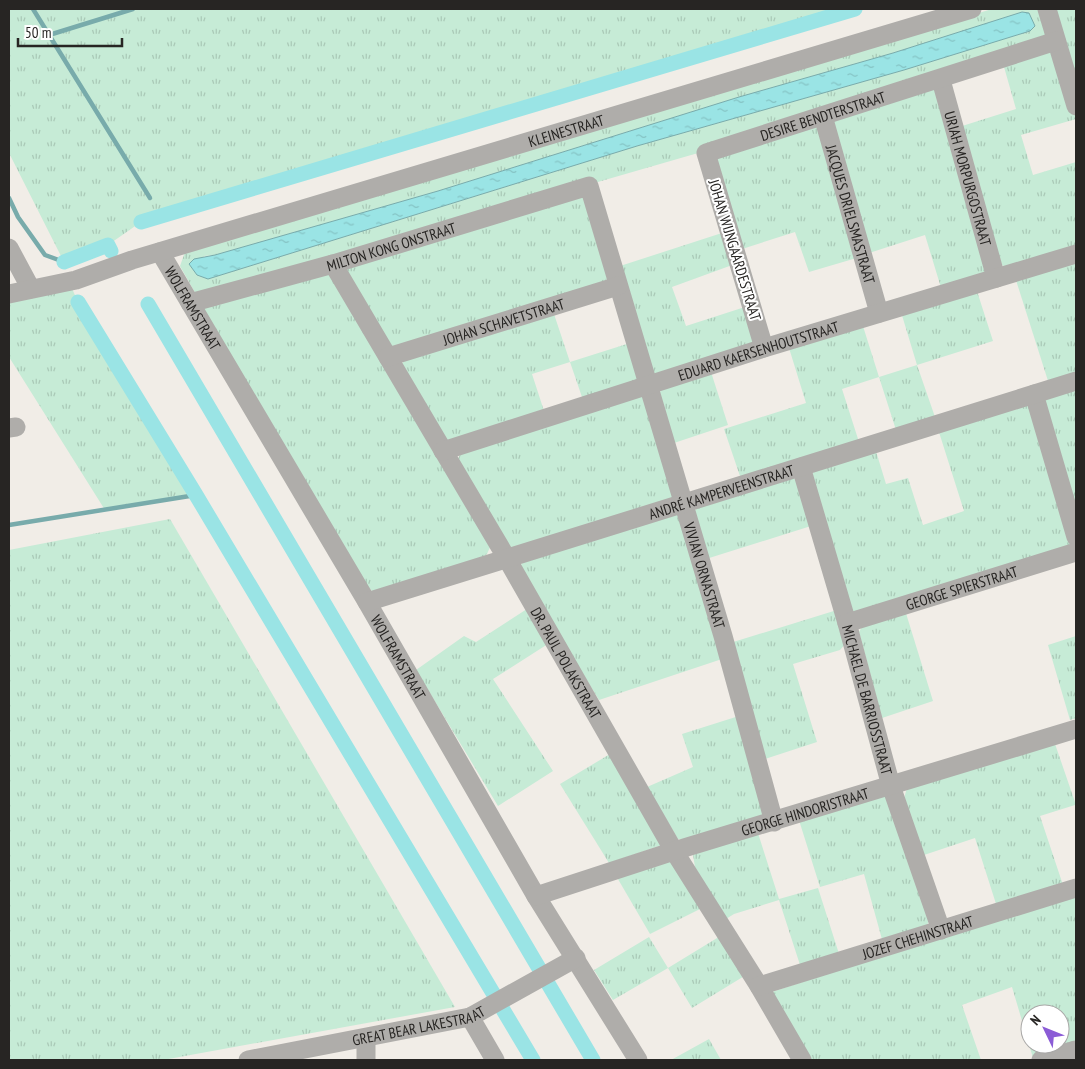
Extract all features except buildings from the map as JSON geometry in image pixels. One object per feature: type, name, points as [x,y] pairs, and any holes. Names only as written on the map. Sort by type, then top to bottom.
[{"type":"street","name":"KLEINESTRAAT","points":[[9,294],[76,280],[160,252],[972,9]]},
{"type":"street","points":[[1047,9],[1076,106]]},
{"type":"street","name":"DESIRE BENDTERSTRAAT","points":[[706,153],[941,80],[1056,41]]},
{"type":"street","name":"URIAH MORPURGOSTRAAT","points":[[941,80],[996,278]]},
{"type":"street","name":"JACQUES DRIELSMASTRAAT","points":[[823,116],[879,313]]},
{"type":"street","name":"JOHAN WIJNGAARDESTRAAT","points":[[706,153],[764,348]]},
{"type":"street","name":"MILTON KONG ONSTRAAT","points":[[190,303],[333,264],[590,186]]},
{"type":"street","name":"VIVIAN ORNASTRAAT","points":[[590,186],[618,286],[684,503],[774,822]]},
{"type":"street","points":[[9,248],[31,289]]},
{"type":"street","name":"WOLFRAMSTRAAT","points":[[160,252],[367,602],[536,896],[571,961],[638,1060]]},
{"type":"street","name":"EDUARD KAERSENHOUTSTRAAT","points":[[443,450],[764,348],[1076,254]]},
{"type":"street","name":"DR. PAUL POLAKSTRAAT","points":[[333,264],[506,557],[674,851],[759,986],[802,1060]]},
{"type":"street","name":"JOHAN SCHAVETSTRAAT","points":[[388,357],[618,286]]},
{"type":"street","name":"ANDRÉ KAMPERVEENSTRAAT","points":[[367,602],[1076,380]]},
{"type":"street","points":[[1034,394],[1076,537]]},
{"type":"street","name":"MICHAEL DE BARRIOSSTRAAT","points":[[801,467],[847,622],[891,786],[941,930]]},
{"type":"street","name":"GEORGE SPIERSTRAAT","points":[[847,622],[1076,552]]},
{"type":"street","name":"GEORGE HINDORISTRAAT","points":[[536,896],[674,851],[1076,729]]},
{"type":"street","name":"JOZEF CHEHINSTRAAT","points":[[759,986],[1076,888]]},
{"type":"street","name":"GREAT BEAR LAKESTRAAT","points":[[248,1060],[366,1039],[470,1017],[571,961]]},
{"type":"street","points":[[470,1017],[495,1060]]},
{"type":"street","points":[[366,1039],[366,1060]]},
{"type":"street","points":[[1041,1060],[1076,1050]]},
{"type":"green space","points":[[9,9],[855,9],[141,222],[108,245],[64,262],[9,153]]},
{"type":"green space","points":[[992,9],[1042,9],[1076,119],[1021,135],[1033,175],[1076,162],[1076,248],[1007,268],[1002,265],[959,127],[1016,109],[1000,53],[705,151],[198,298],[180,266],[185,252]],"holes":[[[1022,12],[1035,26],[1030,31],[904,70],[637,146],[208,279],[197,275],[204,256],[215,255],[438,191],[739,97],[893,53]]]},
{"type":"green space","points":[[1053,9],[1076,9],[1076,90]]},
{"type":"green space","points":[[932,88],[939,93],[989,274],[942,291],[925,235],[866,254],[830,130],[834,117]]},
{"type":"green space","points":[[816,124],[860,257],[809,272],[795,232],[739,250],[715,159]]},
{"type":"green space","points":[[572,194],[587,198],[610,273],[603,286],[396,351],[384,343],[343,264]]},
{"type":"green space","points":[[725,232],[735,264],[672,287],[686,326],[748,306],[757,345],[651,377],[617,267]]},
{"type":"green space","points":[[1076,257],[1076,376],[1049,384],[1015,277]]},
{"type":"green space","points":[[330,268],[491,545],[487,554],[479,560],[373,592],[365,584],[201,305]]},
{"type":"green space","points":[[70,284],[78,302],[196,495],[105,510],[9,357],[9,299]]},
{"type":"green space","points":[[976,288],[993,341],[917,365],[901,312]]},
{"type":"green space","points":[[553,311],[570,362],[532,374],[545,414],[447,441],[402,364],[405,358]]},
{"type":"green space","points":[[862,323],[879,377],[842,389],[859,442],[741,479],[724,429],[806,403],[789,348]]},
{"type":"green space","points":[[630,343],[640,374],[637,381],[583,400],[570,362]]},
{"type":"green space","points":[[917,365],[935,417],[896,430],[879,377]]},
{"type":"green space","points":[[711,372],[728,425],[671,444],[658,397],[661,390]]},
{"type":"green space","points":[[1076,386],[1076,518],[1044,403],[1048,396]]},
{"type":"green space","points":[[643,393],[679,499],[518,548],[508,547],[458,459],[461,452]]},
{"type":"green space","points":[[1026,404],[1032,407],[1071,542],[1068,548],[862,614],[850,611],[811,476],[815,470],[875,448],[886,484],[908,478],[923,525],[964,511],[938,429]]},
{"type":"green space","points":[[790,476],[797,481],[811,526],[706,559],[694,512],[697,508]]},
{"type":"green space","points":[[679,514],[725,658],[599,700],[521,573],[520,567],[523,561]]},
{"type":"green space","points":[[170,519],[455,1007],[163,1060],[9,1060],[9,550]]},
{"type":"green space","points":[[530,607],[551,642],[493,679],[553,771],[498,806],[416,670],[464,636],[476,642]]},
{"type":"green space","points":[[837,610],[847,642],[840,650],[793,664],[817,742],[765,759],[730,643]]},
{"type":"green space","points":[[905,610],[933,701],[882,718],[859,632],[863,625]]},
{"type":"green space","points":[[1076,636],[1076,718],[1070,720],[1048,645]]},
{"type":"green space","points":[[742,715],[767,812],[759,817],[684,839],[678,839],[647,787],[693,767],[682,734]]},
{"type":"green space","points":[[1053,738],[1076,805],[1076,810],[1075,805],[1040,816],[1063,885],[997,907],[975,838],[921,856],[904,799],[906,791],[911,784]]},
{"type":"green space","points":[[615,751],[662,845],[609,863],[560,784]]},
{"type":"green space","points":[[885,793],[929,921],[926,927],[883,943],[864,874],[820,887],[798,817]]},
{"type":"green space","points":[[757,830],[779,899],[818,888],[840,957],[801,968],[779,900],[734,914],[726,919],[695,867],[693,855]]},
{"type":"green space","points":[[670,855],[706,906],[650,934],[615,874]]},
{"type":"green space","points":[[1076,892],[1076,1044],[1070,1046],[1070,1004],[1020,1004],[1020,1014],[1012,987],[962,1005],[981,1060],[807,1060],[772,992]]},
{"type":"green space","points":[[722,935],[746,975],[692,1008],[668,968]]},
{"type":"green space","points":[[649,937],[668,968],[613,1000],[594,970]]},
{"type":"green space","points":[[709,1039],[721,1060],[671,1060]]},
{"type":"green space","points":[[1032,1054],[1045,1054],[1033,1058]]},
{"type":"water","points":[[1022,12],[1029,13],[1035,26],[1030,31],[904,70],[637,146],[208,279],[197,275],[189,264],[194,259],[215,255],[438,191],[739,97],[893,53]]},
{"type":"waterway","points":[[33,9],[150,198]]},
{"type":"waterway","points":[[49,35],[133,9]]},
{"type":"waterway","points":[[141,222],[855,9]]},
{"type":"waterway","points":[[9,198],[18,217],[45,255],[64,262]]},
{"type":"waterway","points":[[64,262],[108,245],[111,251]]},
{"type":"waterway","points":[[78,302],[196,495],[533,1060]]},
{"type":"waterway","points":[[148,304],[593,1060]]},
{"type":"waterway","points":[[9,525],[196,495]]}]
